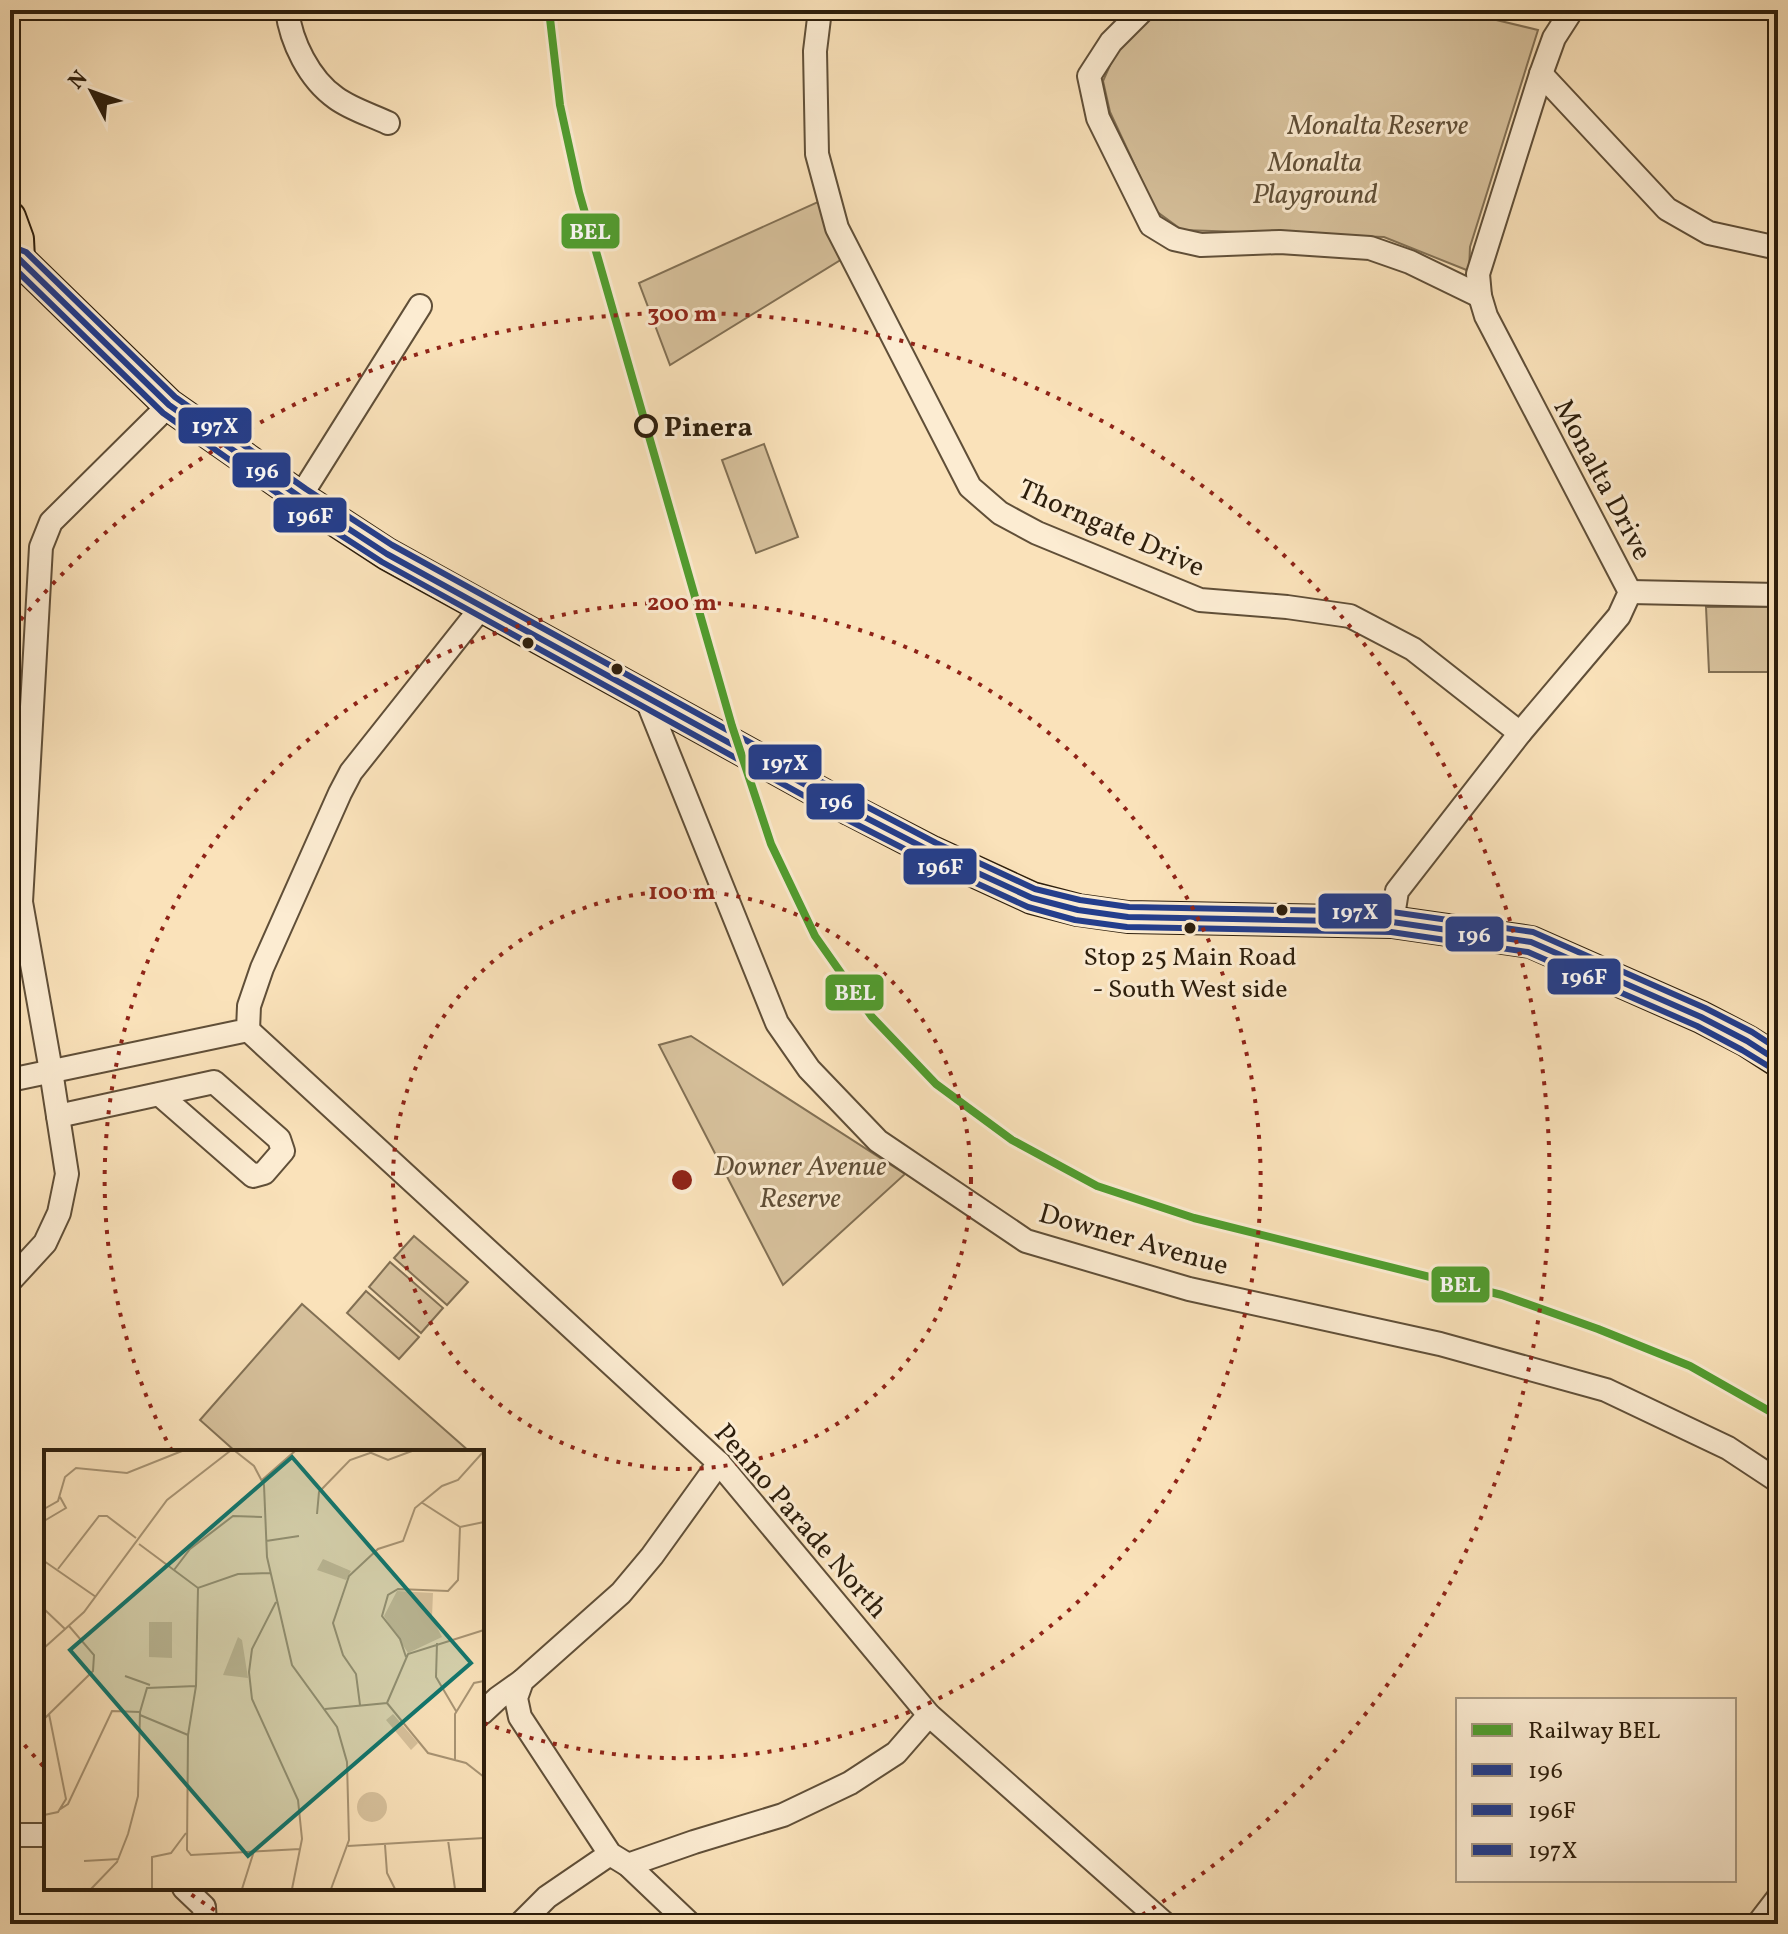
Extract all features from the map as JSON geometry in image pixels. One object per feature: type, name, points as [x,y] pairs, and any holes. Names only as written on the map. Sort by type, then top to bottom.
[{"type":"main road","points":[[10,217],[18,239],[14,257],[169,405],[300,497],[387,554],[481,608],[932,852],[1032,898],[1078,910],[1128,917],[1392,922],[1531,942],[1701,1017],[1778,1061]]},
{"type":"street","points":[[287,10],[300,52],[318,84],[338,100],[388,123]]},
{"type":"street","name":"Thorngate Drive","points":[[820,10],[815,51],[817,154],[837,228],[970,487],[1000,513],[1037,533],[1200,600],[1350,616],[1413,649],[1520,733]]},
{"type":"street","points":[[1143,10],[1111,42],[1089,76],[1098,118],[1151,225],[1174,239],[1201,245],[1280,242],[1370,248],[1410,262],[1480,296]]},
{"type":"street","name":"Monalta Drive","points":[[1392,922],[1397,891],[1520,733],[1619,616],[1630,592],[1486,316],[1480,296],[1478,274],[1541,74],[1554,38],[1572,10]]},
{"type":"street","points":[[1541,74],[1667,209],[1709,233],[1778,248]]},
{"type":"street","points":[[300,497],[420,306]]},
{"type":"street","points":[[10,1281],[45,1243],[59,1213],[67,1174],[21,902],[41,547],[51,522],[169,405]]},
{"type":"street","points":[[1630,592],[1778,595]]},
{"type":"street","points":[[10,1080],[248,1030],[249,1006],[262,968],[345,782],[481,608]]},
{"type":"street","name":"Downer Avenue","points":[[646,698],[777,1023],[809,1069],[878,1141],[1026,1241],[1189,1289],[1440,1344],[1606,1390],[1728,1448],[1778,1481]]},
{"type":"street","name":"Penno Parade North","points":[[248,1030],[719,1463],[929,1715],[1165,1924]]},
{"type":"street","points":[[58,1116],[214,1082],[279,1139],[283,1151],[264,1173],[253,1176],[159,1094]]},
{"type":"street","points":[[484,1711],[621,1593],[652,1556],[719,1463]]},
{"type":"street","points":[[522,1681],[516,1698],[520,1717],[619,1860],[690,1924]]},
{"type":"street","points":[[520,1924],[547,1897],[619,1860],[694,1842],[783,1815],[850,1783],[896,1753],[929,1715]]},
{"type":"street","points":[[10,1835],[44,1835]]},
{"type":"street","points":[[186,1890],[204,1907],[205,1924]]},
{"type":"street","points":[[1758,1924],[1778,1898]]},
{"type":"green space","name":"Monalta Reserve","points":[[1159,10],[1455,10],[1538,30],[1470,247],[1469,271],[1384,237],[1182,230],[1156,211],[1110,112],[1103,81],[1115,54]]},
{"type":"green space","points":[[820,201],[842,259],[670,365],[639,283]]},
{"type":"green space","points":[[764,444],[798,537],[756,553],[722,460]]},
{"type":"green space","points":[[1706,607],[1778,607],[1778,672],[1709,672]]},
{"type":"green space","name":"Downer Avenue Reserve","points":[[691,1036],[905,1174],[783,1285],[659,1045]]},
{"type":"green space","points":[[414,1236],[468,1282],[447,1305],[394,1258]]},
{"type":"green space","points":[[390,1262],[443,1308],[421,1333],[369,1287]]},
{"type":"green space","points":[[366,1291],[419,1337],[399,1359],[347,1313]]},
{"type":"green space","points":[[302,1304],[468,1450],[234,1450],[200,1420]]},
{"type":"rail line","name":"BEL","points":[[549,10],[560,105],[579,192],[732,726],[771,844],[815,936],[872,1017],[936,1084],[1012,1140],[1097,1186],[1194,1218],[1502,1295],[1690,1366],[1778,1416]]},
{"type":"transit line","name":"197X","points":[[13,247],[26,252],[175,397],[392,545],[856,801],[1035,889],[1129,907],[1392,912],[1533,932],[1705,1008],[1778,1049]]},
{"type":"transit line","name":"196","points":[[10,256],[19,259],[169,405],[387,554],[851,810],[1032,898],[1078,910],[1128,917],[1392,922],[1531,942],[1701,1017],[1778,1061]]},
{"type":"transit line","name":"196F","points":[[10,267],[163,413],[382,562],[846,819],[1028,907],[1075,920],[1127,927],[1391,932],[1528,952],[1697,1026],[1773,1069]]},
{"type":"place","name":"Pinera","points":[[646,426]]},
{"type":"place","name":"Stop 25 Main Road - South West side","points":[[1190,928]]},
{"type":"park label","name":"Monalta Playground","points":[[1315,177]]}]
